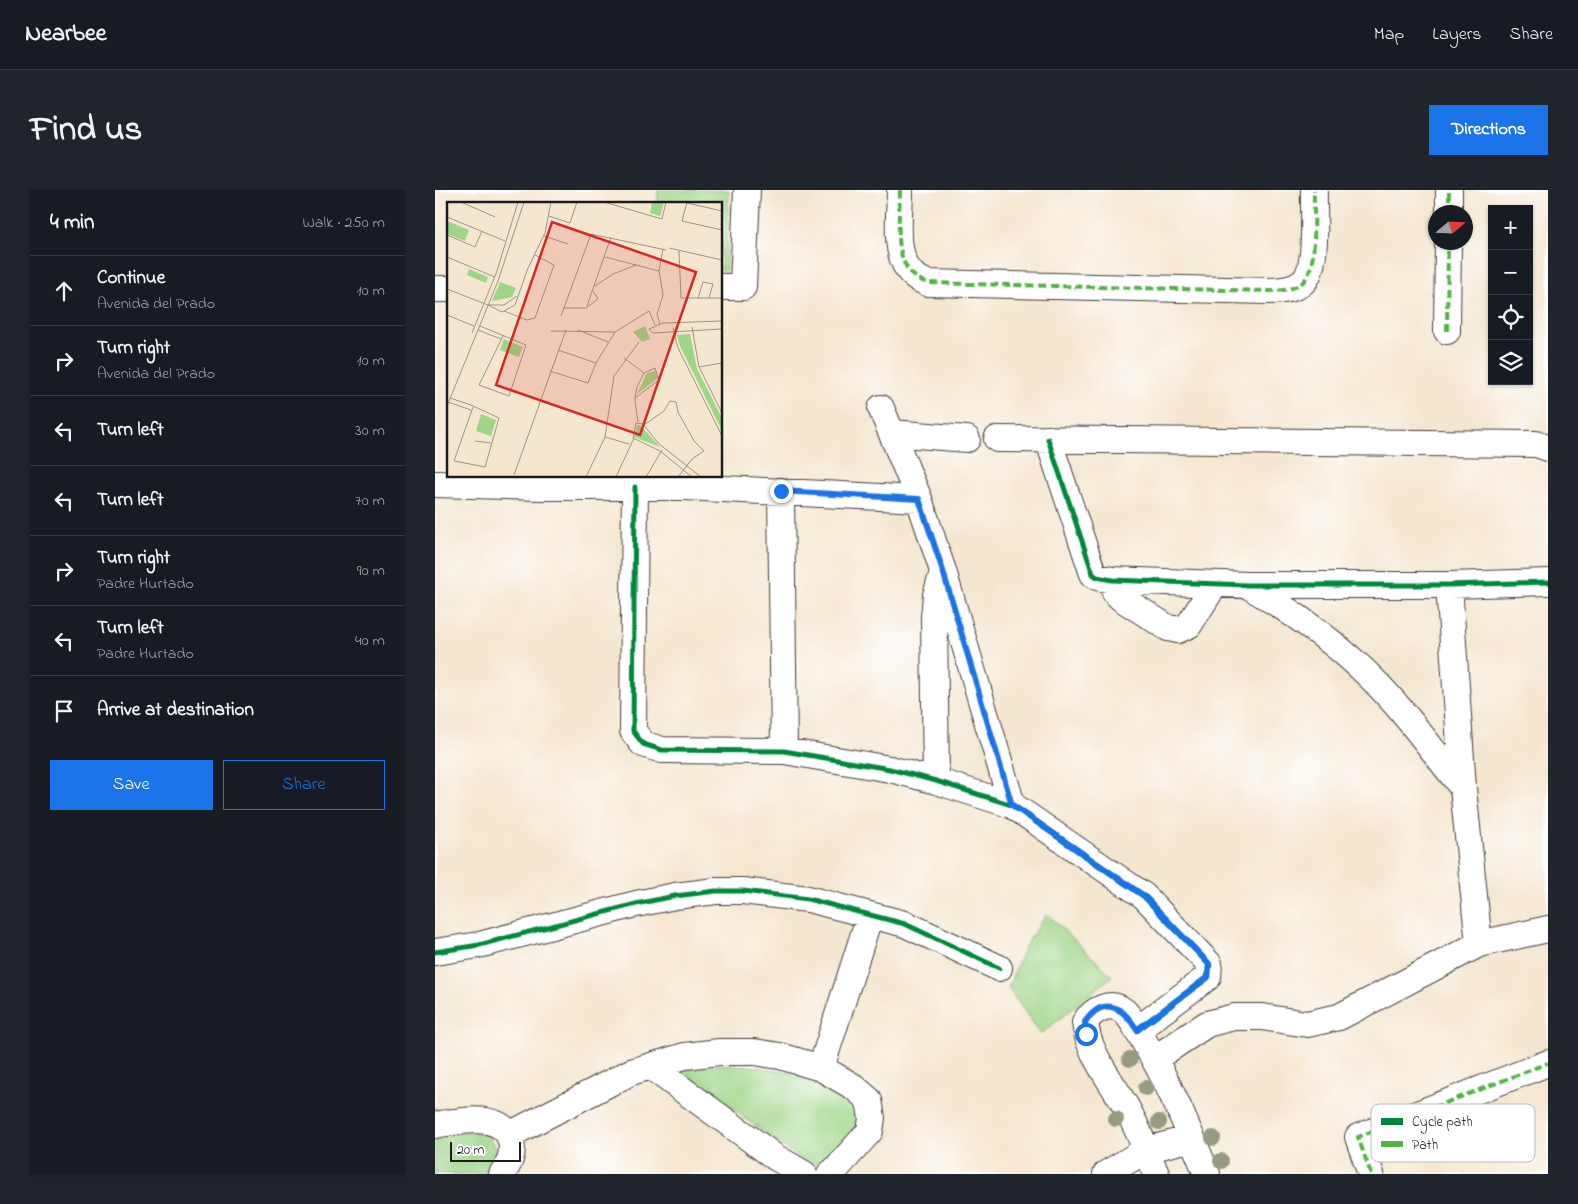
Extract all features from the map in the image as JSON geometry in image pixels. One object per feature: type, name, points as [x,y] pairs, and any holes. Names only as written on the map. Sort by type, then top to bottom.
[{"type":"street","points":[[723,287],[743,287],[747,190]]},
{"type":"street","points":[[900,190],[899,242],[903,259],[907,269],[917,278],[927,283],[1280,291],[1302,282],[1310,271],[1313,253],[1314,190]]},
{"type":"street","points":[[1449,190],[1449,205]]},
{"type":"street","points":[[1447,331],[1448,250]]},
{"type":"street","points":[[881,408],[919,499],[943,571],[1012,805]]},
{"type":"street","points":[[892,433],[967,440]]},
{"type":"street","points":[[997,439],[1536,444],[1548,448]]},
{"type":"street","points":[[1048,439],[1093,574],[1097,577],[1112,580],[1248,586],[1449,585],[1548,582]]},
{"type":"street","points":[[435,484],[635,488],[685,487],[919,499]]},
{"type":"street","points":[[635,488],[633,731],[643,744],[662,750],[783,751],[889,769],[936,781],[1012,805],[1144,896],[1209,964],[1208,977],[1137,1030]]},
{"type":"street","points":[[781,491],[783,751]]},
{"type":"street","points":[[936,781],[934,617],[936,595],[943,571]]},
{"type":"street","points":[[1112,580],[1115,592],[1121,598],[1168,628],[1178,630],[1189,625],[1215,584]]},
{"type":"street","points":[[1449,585],[1463,788],[1479,944]]},
{"type":"street","points":[[1248,586],[1293,613],[1330,641],[1363,670],[1398,707],[1463,788]]},
{"type":"street","points":[[435,952],[479,945],[636,904],[675,896],[716,891],[767,892],[808,899],[905,924],[999,968]]},
{"type":"street","points":[[821,1068],[870,916]]},
{"type":"street","points":[[1154,1058],[1207,1024],[1234,1017],[1262,1017],[1307,1024],[1339,1017],[1479,944],[1548,930]]},
{"type":"street","points":[[1156,1174],[1128,1110],[1092,1051],[1086,1034],[1085,1022],[1090,1015],[1103,1007],[1117,1008],[1123,1011],[1137,1030],[1166,1078],[1207,1174]]},
{"type":"street","points":[[509,1135],[631,1072],[685,1056],[719,1052],[754,1052],[780,1056],[821,1068],[854,1087],[869,1100],[872,1124],[870,1131],[830,1174]]},
{"type":"street","points":[[1443,1104],[1548,1063]]},
{"type":"street","points":[[650,1066],[775,1157],[804,1174]]},
{"type":"street","points":[[435,1124],[485,1120],[500,1126],[509,1135],[512,1149],[509,1165],[502,1174]]},
{"type":"street","points":[[1371,1132],[1358,1137],[1371,1174]]},
{"type":"street","points":[[1106,1174],[1146,1150],[1192,1138]]},
{"type":"green space","points":[[658,190],[729,190],[726,271],[723,271],[723,202],[658,202]]},
{"type":"green space","points":[[1047,914],[1112,976],[1041,1034],[1008,988],[1025,946]]},
{"type":"green space","points":[[731,1064],[783,1071],[828,1082],[856,1104],[858,1126],[822,1163],[806,1163],[678,1069]]},
{"type":"green space","points":[[452,1131],[487,1133],[498,1154],[483,1174],[435,1174],[435,1136]]},
{"type":"marked path","points":[[900,190],[899,242],[901,252],[910,271],[916,278],[927,283],[1269,291],[1295,287],[1303,282],[1308,275],[1313,252],[1314,190]]},
{"type":"marked path","points":[[1449,190],[1449,205]]},
{"type":"marked path","points":[[1447,331],[1448,250]]},
{"type":"marked path","points":[[1443,1104],[1548,1063]]},
{"type":"marked path","points":[[1371,1132],[1358,1137],[1371,1174]]},
{"type":"cycle path","points":[[1048,439],[1093,574],[1097,577],[1112,580],[1248,585],[1449,585],[1548,582]]},
{"type":"cycle path","points":[[635,487],[633,731],[643,744],[662,750],[784,751],[890,769],[936,781],[1012,805],[1144,896],[1209,964],[1208,977],[1137,1030]]},
{"type":"cycle path","points":[[435,952],[479,945],[636,904],[675,896],[716,891],[743,891],[808,899],[905,924],[999,968]]},
{"type":"route","points":[[781,491],[919,499],[960,625],[1012,805],[1144,896],[1209,964],[1208,977],[1137,1030],[1123,1011],[1117,1008],[1103,1007],[1090,1015],[1085,1022],[1086,1034]]}]
